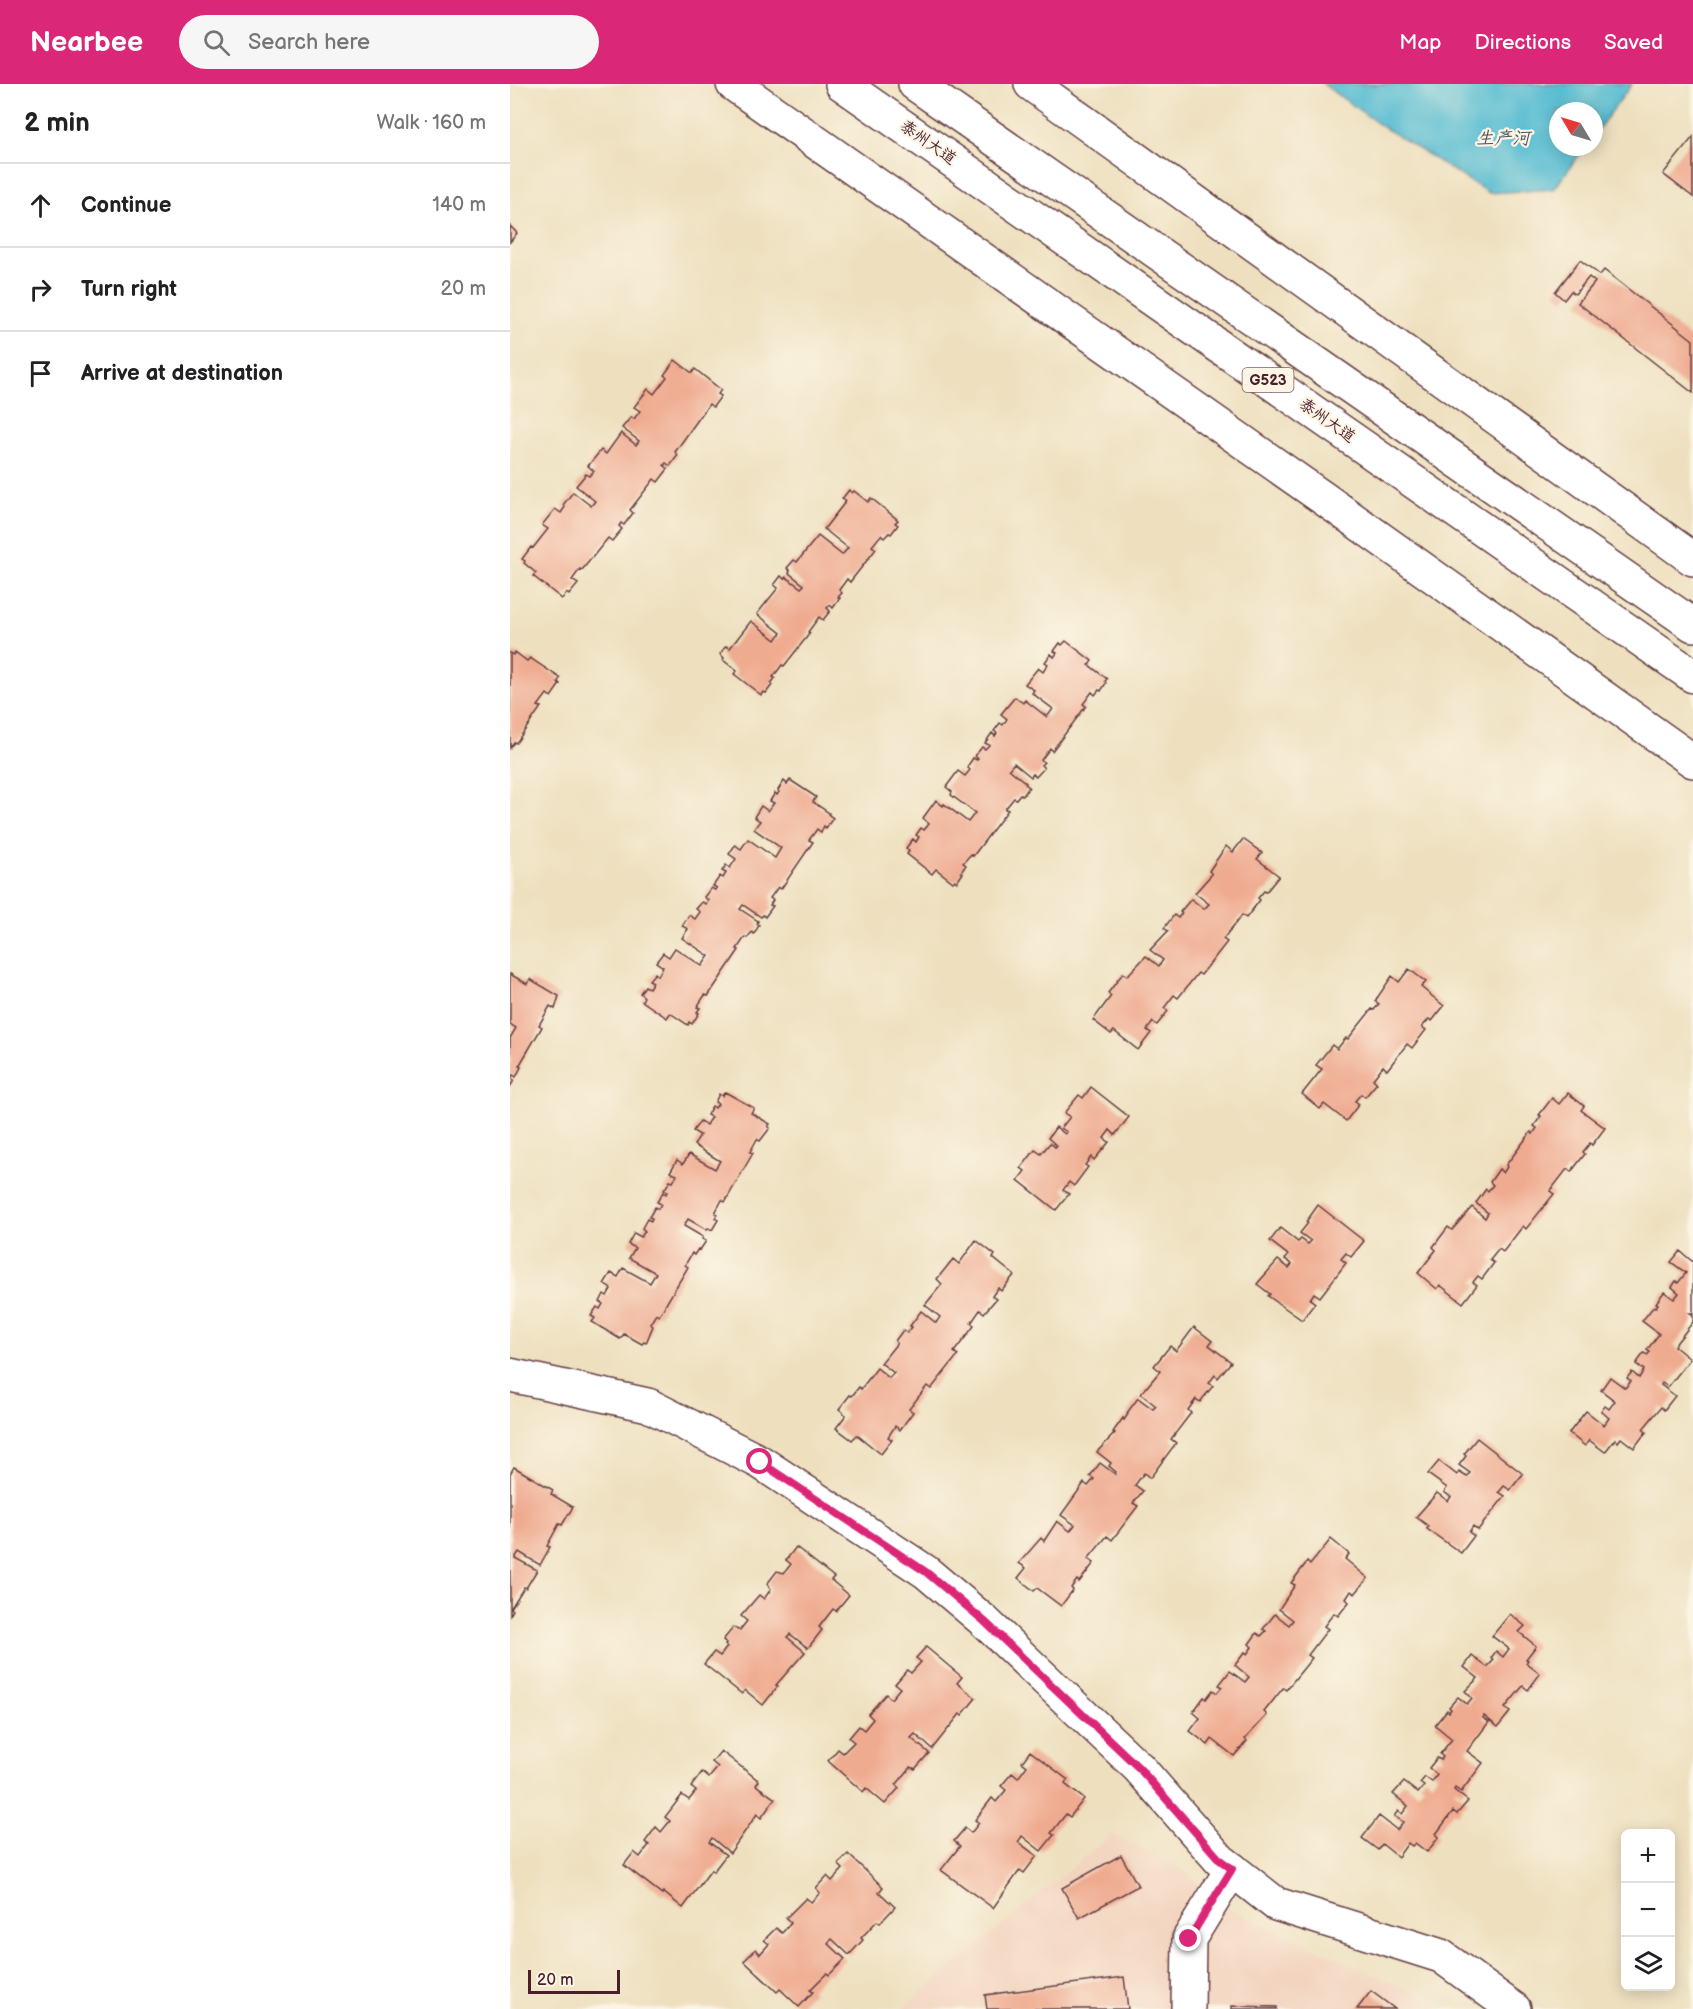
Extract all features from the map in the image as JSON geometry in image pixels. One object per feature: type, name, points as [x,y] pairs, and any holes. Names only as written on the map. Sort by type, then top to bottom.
[{"type":"main road","points":[[733,84],[1693,761]]},
{"type":"main road","name":"泰州大道","points":[[842,84],[1693,676]]},
{"type":"main road","name":"G523","points":[[915,84],[1693,625]]},
{"type":"main road","points":[[1031,84],[1693,559]]},
{"type":"main road","points":[[510,1375],[648,1405],[760,1462],[926,1572],[984,1621],[1139,1768],[1220,1860],[1276,1904],[1441,1956],[1514,2009]]},
{"type":"main road","points":[[1188,2009],[1189,1939],[1232,1869]]},
{"type":"shaded area","points":[[1112,1834],[1179,1868],[1235,1912],[1416,1993],[1439,2009],[901,2009]]},
{"type":"water","name":"生产河","points":[[1323,84],[1632,84],[1603,123],[1603,102],[1549,102],[1549,156],[1578,156],[1554,189],[1489,193],[1380,125]]},
{"type":"building","points":[[1693,137],[1693,197],[1663,174]]},
{"type":"building","points":[[510,226],[517,233],[510,242]]},
{"type":"building","points":[[1580,260],[1600,275],[1604,270],[1693,340],[1693,393],[1578,303],[1595,282],[1589,277],[1575,294],[1571,291],[1564,300],[1555,292]]},
{"type":"building","points":[[675,360],[692,373],[695,369],[721,390],[718,394],[721,396],[713,407],[709,404],[675,452],[678,455],[670,466],[666,463],[664,465],[668,469],[658,482],[654,479],[630,510],[633,513],[624,525],[621,523],[619,526],[622,529],[612,541],[608,538],[582,570],[580,569],[572,580],[578,584],[569,595],[567,593],[562,599],[533,576],[536,573],[522,559],[548,529],[542,525],[555,509],[561,513],[565,507],[563,505],[573,492],[591,506],[595,501],[576,486],[586,474],[589,476],[594,471],[588,466],[601,450],[606,454],[621,433],[636,445],[639,441],[622,428],[631,417],[634,419],[640,411],[634,407],[648,389],[654,394],[667,377],[664,375]]},
{"type":"building","points":[[849,490],[852,493],[854,491],[868,502],[871,498],[898,520],[895,523],[898,525],[891,534],[889,533],[884,538],[881,535],[872,546],[876,549],[850,582],[847,579],[839,590],[842,593],[833,608],[830,605],[827,608],[830,611],[823,620],[819,617],[808,632],[810,633],[773,677],[775,678],[772,685],[766,693],[763,692],[761,695],[734,674],[737,671],[723,660],[720,654],[726,646],[730,648],[751,621],[776,640],[781,633],[757,614],[778,588],[774,585],[781,576],[801,588],[804,585],[789,573],[787,568],[794,560],[797,562],[818,536],[842,555],[848,548],[824,529],[846,501],[842,499]]},
{"type":"building","points":[[1066,641],[1092,661],[1089,665],[1107,679],[1106,683],[1095,695],[1092,692],[1083,704],[1086,706],[1052,751],[1050,748],[1041,760],[1044,762],[1041,765],[1044,768],[1036,777],[1033,774],[1031,777],[1014,763],[1009,769],[1029,787],[1023,796],[1020,794],[1016,799],[1014,798],[1005,809],[1008,810],[973,856],[971,854],[963,863],[966,865],[957,882],[955,880],[953,882],[936,869],[932,874],[907,854],[909,851],[906,848],[913,839],[916,842],[919,837],[916,835],[921,828],[924,830],[929,824],[923,818],[936,800],[968,822],[975,813],[951,795],[952,792],[946,787],[958,771],[965,776],[970,770],[967,767],[973,758],[978,759],[975,756],[982,747],[985,749],[989,745],[985,743],[992,733],[995,736],[997,733],[994,731],[1000,723],[1003,725],[1007,719],[1001,714],[1015,697],[1023,703],[1025,700],[1047,717],[1053,709],[1032,693],[1034,690],[1025,684],[1038,668],[1043,672],[1048,664],[1045,662],[1051,654],[1054,657],[1057,653],[1054,651],[1060,643],[1062,645]]},
{"type":"building","points":[[515,652],[527,661],[530,658],[560,678],[558,682],[560,684],[551,697],[547,694],[538,706],[541,707],[510,748],[510,653],[513,655]]},
{"type":"building","points":[[790,780],[816,797],[813,802],[833,818],[821,832],[817,829],[809,840],[813,842],[781,889],[778,887],[770,898],[773,900],[770,905],[773,906],[765,917],[763,915],[761,917],[743,905],[740,909],[758,921],[759,925],[754,934],[752,932],[747,938],[745,937],[737,949],[739,950],[708,996],[705,995],[697,1007],[700,1008],[697,1012],[699,1013],[692,1024],[689,1022],[688,1025],[670,1013],[667,1018],[642,1001],[644,997],[640,993],[645,986],[649,988],[653,982],[649,980],[655,973],[658,976],[663,967],[656,962],[663,953],[669,957],[675,948],[702,966],[709,956],[682,938],[688,929],[682,926],[689,915],[695,919],[700,912],[696,909],[702,902],[706,904],[708,900],[704,897],[711,888],[715,890],[717,888],[713,886],[720,876],[723,878],[726,873],[722,871],[726,865],[730,868],[736,859],[729,854],[735,845],[741,849],[748,839],[775,858],[781,848],[754,829],[760,821],[754,817],[761,806],[768,811],[774,803],[770,801],[775,793],[777,795],[784,781],[787,784]]},
{"type":"building","points":[[1243,839],[1262,853],[1257,859],[1279,876],[1258,898],[1260,900],[1246,918],[1242,915],[1223,939],[1227,942],[1201,975],[1198,973],[1178,998],[1174,995],[1164,1008],[1168,1011],[1157,1025],[1153,1022],[1147,1030],[1151,1033],[1138,1050],[1114,1031],[1111,1034],[1093,1020],[1111,996],[1108,993],[1123,973],[1127,976],[1146,956],[1159,966],[1163,960],[1150,950],[1168,931],[1164,928],[1174,915],[1178,918],[1191,899],[1204,909],[1209,904],[1195,893],[1212,874],[1209,871],[1226,846],[1233,852]]},
{"type":"building","points":[[1409,969],[1426,982],[1421,987],[1444,1006],[1432,1021],[1429,1019],[1422,1027],[1426,1030],[1412,1048],[1407,1044],[1387,1070],[1383,1066],[1373,1079],[1377,1083],[1365,1097],[1361,1094],[1355,1101],[1359,1104],[1346,1121],[1324,1104],[1320,1109],[1302,1094],[1322,1069],[1316,1065],[1332,1045],[1337,1049],[1372,1009],[1374,1010],[1379,1004],[1375,1001],[1392,976],[1399,982]]},
{"type":"building","points":[[510,974],[527,984],[530,979],[559,996],[555,1009],[550,1006],[539,1025],[542,1027],[519,1066],[521,1067],[516,1077],[513,1075],[511,1078],[514,1080],[510,1087],[510,1038],[516,1028],[510,1024]]},
{"type":"building","points":[[1091,1087],[1129,1117],[1115,1135],[1110,1130],[1104,1138],[1109,1142],[1094,1160],[1091,1157],[1085,1165],[1088,1167],[1074,1186],[1069,1182],[1063,1190],[1069,1194],[1056,1210],[1018,1180],[1025,1171],[1021,1168],[1035,1150],[1041,1154],[1050,1143],[1057,1146],[1048,1138],[1056,1127],[1065,1134],[1067,1132],[1061,1128],[1070,1117],[1064,1113],[1079,1095],[1083,1098]]},
{"type":"building","points":[[725,1092],[754,1108],[751,1113],[770,1124],[768,1127],[770,1128],[760,1141],[757,1139],[750,1152],[753,1153],[725,1202],[722,1200],[715,1213],[717,1214],[715,1218],[718,1220],[712,1230],[708,1228],[707,1230],[688,1219],[684,1226],[706,1241],[700,1250],[698,1249],[694,1255],[692,1253],[685,1265],[688,1267],[659,1316],[656,1314],[650,1324],[653,1326],[646,1343],[642,1344],[624,1334],[620,1339],[592,1322],[595,1318],[591,1316],[597,1307],[600,1309],[603,1304],[600,1302],[604,1294],[607,1296],[611,1289],[604,1284],[611,1273],[618,1277],[623,1268],[650,1283],[656,1273],[629,1258],[635,1248],[628,1244],[634,1233],[641,1237],[645,1231],[642,1228],[647,1219],[651,1221],[652,1218],[649,1217],[655,1207],[658,1209],[661,1204],[657,1202],[663,1192],[666,1194],[664,1190],[677,1175],[670,1172],[677,1160],[683,1164],[689,1154],[715,1169],[720,1161],[694,1145],[700,1135],[693,1131],[700,1121],[706,1125],[711,1117],[707,1115],[712,1106],[715,1108],[719,1094],[722,1096]]},
{"type":"building","points":[[1568,1093],[1584,1106],[1581,1110],[1605,1128],[1592,1145],[1590,1143],[1583,1152],[1585,1154],[1571,1172],[1567,1169],[1550,1191],[1554,1194],[1526,1229],[1523,1226],[1503,1252],[1499,1249],[1490,1260],[1494,1263],[1482,1279],[1478,1276],[1473,1282],[1477,1285],[1463,1303],[1440,1285],[1437,1289],[1418,1273],[1436,1250],[1433,1247],[1448,1227],[1452,1230],[1472,1207],[1485,1218],[1488,1213],[1476,1203],[1486,1189],[1488,1191],[1493,1185],[1490,1182],[1499,1169],[1503,1173],[1506,1165],[1531,1132],[1533,1134],[1537,1128],[1534,1126],[1541,1116],[1539,1115],[1552,1098],[1559,1104]]},
{"type":"building","points":[[1318,1205],[1364,1241],[1351,1257],[1346,1253],[1341,1259],[1346,1263],[1320,1297],[1314,1293],[1310,1299],[1315,1303],[1302,1320],[1268,1296],[1270,1294],[1257,1284],[1278,1260],[1289,1268],[1292,1264],[1285,1259],[1288,1255],[1270,1241],[1280,1228],[1298,1242],[1301,1239],[1308,1244],[1311,1241],[1300,1233]]},
{"type":"building","points":[[976,1240],[995,1255],[993,1258],[1014,1275],[1001,1291],[998,1288],[992,1296],[996,1299],[984,1313],[980,1310],[971,1323],[974,1326],[954,1352],[958,1355],[931,1389],[927,1386],[909,1409],[913,1412],[900,1430],[895,1426],[888,1437],[892,1440],[881,1454],[857,1435],[852,1440],[836,1428],[846,1415],[839,1409],[850,1395],[852,1396],[859,1387],[861,1389],[877,1368],[889,1378],[894,1373],[881,1363],[897,1343],[895,1341],[903,1330],[907,1333],[921,1311],[936,1323],[940,1317],[925,1305],[942,1284],[937,1279],[953,1259],[959,1264]]},
{"type":"building","points":[[1680,1251],[1693,1262],[1693,1313],[1690,1313],[1693,1315],[1693,1322],[1674,1346],[1690,1359],[1668,1387],[1662,1383],[1661,1385],[1675,1396],[1664,1410],[1661,1407],[1643,1429],[1646,1432],[1634,1448],[1621,1438],[1618,1442],[1615,1439],[1605,1452],[1589,1440],[1585,1446],[1569,1433],[1586,1411],[1604,1425],[1609,1418],[1601,1411],[1605,1406],[1609,1409],[1615,1401],[1601,1390],[1610,1377],[1625,1388],[1631,1381],[1627,1378],[1632,1372],[1639,1378],[1644,1370],[1636,1364],[1644,1353],[1647,1355],[1650,1352],[1647,1350],[1659,1334],[1642,1321],[1654,1306],[1656,1307],[1658,1304],[1656,1303],[1664,1292],[1674,1299],[1679,1293],[1672,1287],[1686,1273],[1671,1262]]},
{"type":"building","points":[[1194,1327],[1212,1341],[1209,1345],[1231,1362],[1218,1378],[1215,1375],[1209,1383],[1213,1386],[1200,1402],[1196,1399],[1188,1410],[1191,1413],[1171,1439],[1176,1443],[1150,1478],[1144,1473],[1135,1485],[1143,1491],[1133,1503],[1138,1506],[1112,1540],[1107,1536],[1088,1559],[1094,1563],[1079,1582],[1077,1580],[1071,1588],[1073,1590],[1061,1606],[1037,1588],[1034,1591],[1018,1578],[1026,1568],[1019,1563],[1041,1538],[1044,1541],[1057,1521],[1070,1531],[1075,1525],[1061,1515],[1084,1483],[1088,1486],[1094,1479],[1090,1476],[1100,1463],[1115,1474],[1116,1472],[1109,1466],[1111,1463],[1097,1452],[1115,1433],[1113,1432],[1138,1398],[1153,1409],[1156,1406],[1141,1394],[1160,1371],[1154,1366],[1170,1346],[1176,1351]]},
{"type":"building","points":[[1477,1438],[1523,1474],[1510,1490],[1504,1486],[1499,1492],[1505,1496],[1478,1530],[1473,1526],[1469,1532],[1474,1536],[1461,1553],[1427,1529],[1428,1526],[1416,1517],[1437,1493],[1448,1501],[1451,1497],[1444,1492],[1447,1488],[1428,1474],[1439,1461],[1457,1475],[1459,1472],[1467,1477],[1470,1473],[1459,1465],[1466,1456],[1464,1454]]},
{"type":"building","points":[[514,1467],[553,1490],[551,1494],[573,1507],[562,1525],[559,1524],[540,1565],[519,1552],[515,1558],[537,1570],[511,1608],[513,1610],[510,1615],[510,1474]]},
{"type":"building","points":[[1331,1539],[1349,1554],[1345,1559],[1368,1578],[1355,1594],[1351,1591],[1346,1599],[1349,1602],[1338,1616],[1334,1613],[1324,1626],[1328,1629],[1308,1655],[1312,1658],[1286,1690],[1283,1688],[1264,1712],[1267,1715],[1245,1739],[1247,1741],[1234,1756],[1212,1739],[1208,1745],[1190,1731],[1200,1718],[1193,1712],[1204,1697],[1206,1699],[1213,1690],[1217,1693],[1222,1687],[1219,1685],[1230,1671],[1245,1682],[1249,1677],[1235,1665],[1252,1647],[1249,1644],[1257,1633],[1261,1636],[1266,1631],[1263,1629],[1275,1614],[1289,1625],[1293,1620],[1279,1609],[1295,1585],[1291,1583],[1307,1562],[1310,1565]]},
{"type":"building","points":[[796,1547],[834,1577],[831,1580],[849,1595],[836,1611],[833,1609],[819,1627],[822,1630],[808,1648],[790,1634],[787,1637],[805,1652],[776,1685],[778,1686],[763,1705],[745,1690],[742,1694],[704,1664],[714,1652],[720,1656],[727,1647],[723,1640],[733,1628],[740,1630],[747,1621],[741,1616],[759,1595],[764,1599],[771,1589],[767,1584],[777,1571],[784,1573],[791,1564],[786,1560]]},
{"type":"building","points":[[1510,1614],[1525,1626],[1519,1632],[1536,1646],[1526,1659],[1528,1660],[1526,1663],[1540,1674],[1528,1690],[1523,1686],[1505,1708],[1510,1712],[1498,1727],[1484,1716],[1483,1718],[1489,1722],[1467,1751],[1483,1763],[1461,1792],[1455,1788],[1454,1790],[1468,1801],[1457,1814],[1453,1811],[1436,1834],[1439,1837],[1427,1852],[1415,1843],[1412,1846],[1408,1843],[1398,1857],[1382,1844],[1378,1850],[1362,1838],[1379,1816],[1397,1830],[1403,1822],[1394,1816],[1398,1811],[1402,1814],[1408,1806],[1393,1794],[1404,1782],[1418,1793],[1424,1786],[1420,1783],[1425,1777],[1432,1782],[1437,1775],[1429,1768],[1437,1758],[1441,1760],[1443,1757],[1440,1754],[1452,1739],[1435,1725],[1447,1710],[1449,1712],[1451,1709],[1449,1707],[1458,1697],[1467,1704],[1472,1698],[1465,1691],[1478,1678],[1464,1667],[1472,1656],[1487,1667],[1494,1660],[1491,1658],[1496,1651],[1503,1657],[1509,1649],[1492,1636]]},
{"type":"building","points":[[926,1647],[962,1677],[957,1683],[976,1698],[932,1749],[915,1734],[911,1738],[929,1753],[915,1769],[911,1767],[896,1785],[899,1788],[885,1804],[866,1788],[863,1792],[828,1761],[838,1749],[843,1753],[854,1742],[849,1738],[859,1726],[864,1730],[873,1719],[868,1714],[886,1694],[891,1699],[900,1688],[895,1684],[907,1670],[911,1673],[921,1662],[916,1658]]},
{"type":"building","points":[[721,1751],[759,1781],[756,1785],[775,1799],[761,1818],[757,1814],[730,1853],[712,1838],[709,1842],[726,1855],[713,1872],[711,1870],[683,1908],[624,1865],[634,1852],[640,1857],[649,1845],[645,1842],[656,1827],[661,1832],[670,1821],[665,1817],[682,1795],[689,1800],[696,1791],[691,1787],[702,1772],[709,1778],[718,1767],[712,1762]]},
{"type":"building","points":[[1030,1751],[1068,1780],[1065,1784],[1084,1799],[1070,1817],[1066,1814],[1051,1833],[1054,1835],[1041,1851],[1022,1836],[1018,1842],[1037,1856],[1024,1873],[1020,1870],[993,1908],[941,1870],[960,1846],[954,1841],[965,1828],[971,1833],[979,1823],[975,1820],[992,1798],[996,1802],[1006,1790],[1001,1786],[1012,1773],[1018,1778],[1027,1766],[1022,1762]]},
{"type":"building","points":[[848,1854],[883,1887],[879,1892],[895,1907],[880,1923],[877,1921],[849,1955],[832,1939],[828,1943],[845,1959],[810,1990],[813,1992],[799,2007],[780,1989],[777,1992],[744,1961],[756,1949],[760,1954],[769,1944],[764,1940],[776,1928],[782,1933],[791,1923],[786,1918],[806,1898],[811,1902],[820,1893],[816,1888],[827,1876],[832,1881],[843,1869],[838,1864]]},
{"type":"building","points":[[1121,1855],[1138,1886],[1079,1918],[1062,1888]]},
{"type":"building","points":[[1124,1977],[1128,2009],[987,2009],[985,1995]]},
{"type":"building","points":[[1371,1991],[1395,2009],[1357,2009]]},
{"type":"building","points":[[1232,2006],[1277,2007],[1277,2009],[1232,2009]]},
{"type":"route","points":[[760,1462],[926,1572],[984,1621],[1139,1768],[1220,1860],[1232,1869],[1189,1939]]}]
